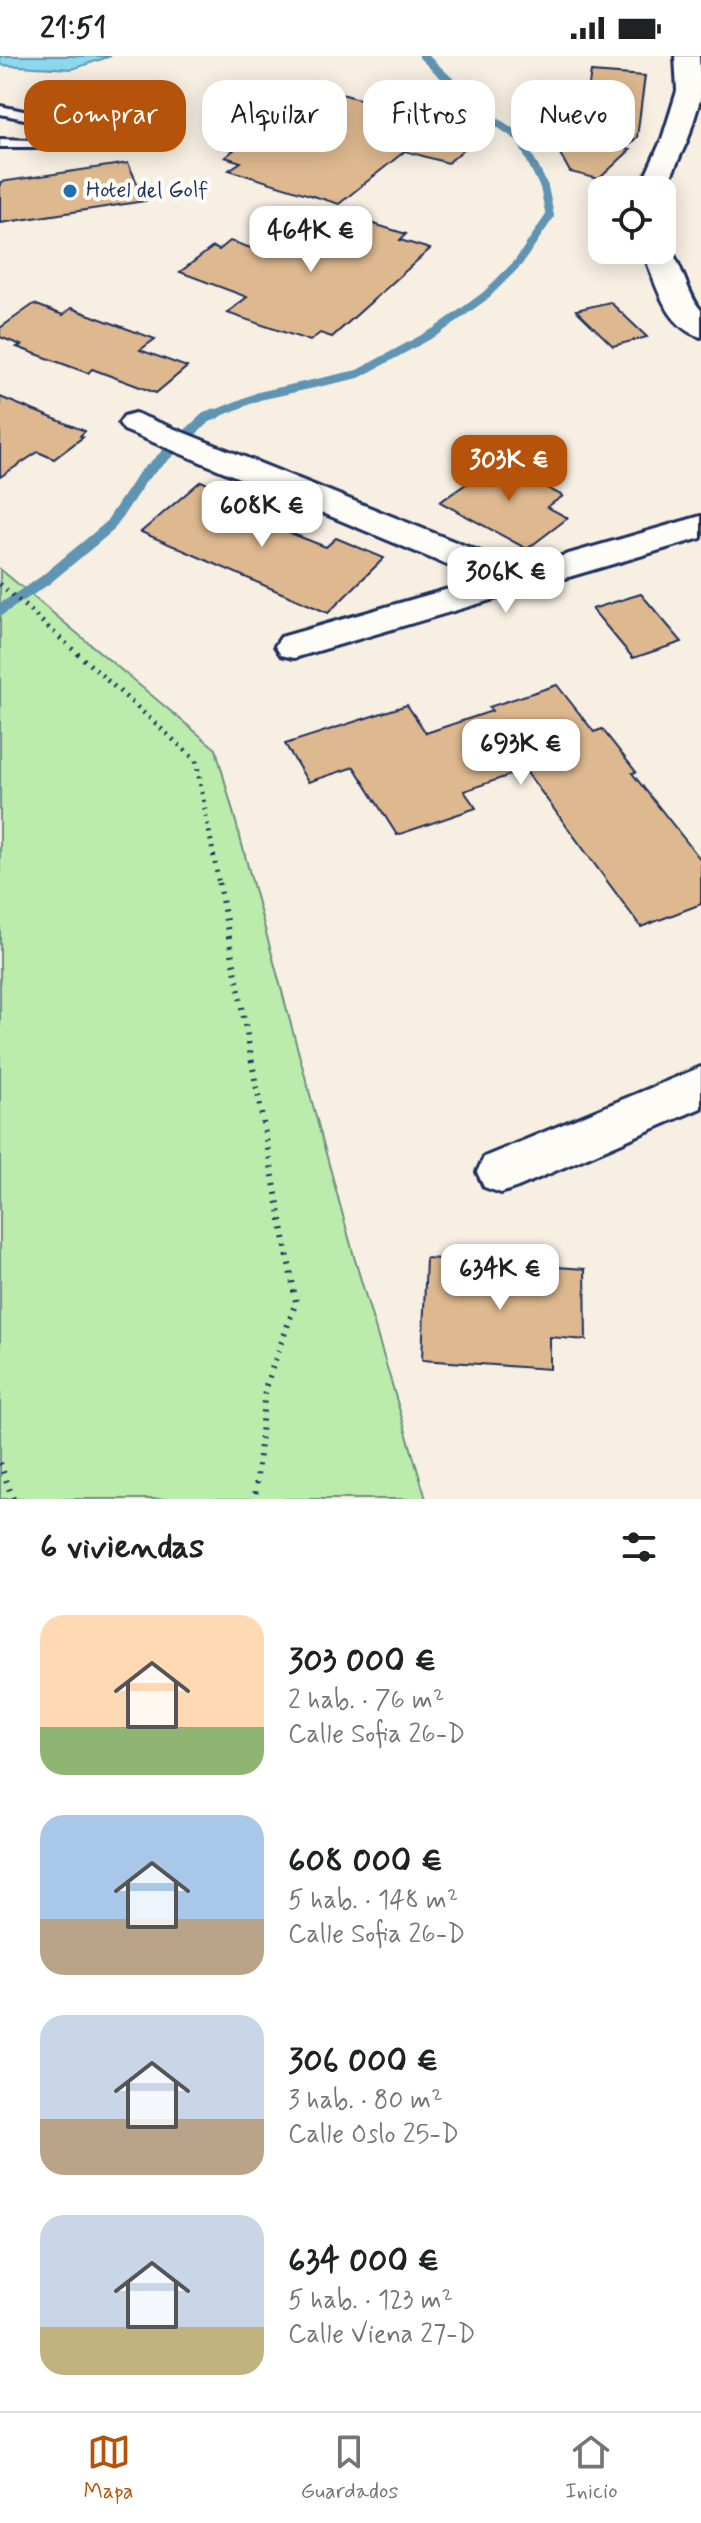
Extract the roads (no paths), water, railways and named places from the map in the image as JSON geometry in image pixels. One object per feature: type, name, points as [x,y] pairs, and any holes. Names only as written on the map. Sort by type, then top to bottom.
[{"type":"street","points":[[659,176],[690,91],[687,56]]},
{"type":"street","points":[[663,264],[678,303],[701,328]]},
{"type":"street","points":[[135,423],[470,561],[501,586]]},
{"type":"street","points":[[294,646],[701,527]]},
{"type":"street","points":[[501,1172],[701,1087]]},
{"type":"lane","points":[[0,110],[51,121],[50,131],[35,144],[0,143]]},
{"type":"water","points":[[0,56],[111,56],[72,69],[0,65]]},
{"type":"waterway","points":[[211,416],[259,396],[358,374],[437,331],[485,296],[518,263],[550,216],[544,187],[520,138],[484,113],[423,56]]},
{"type":"waterway","points":[[0,610],[44,581],[109,527],[143,476],[207,417],[215,414]]},
{"type":"place","name":"Hotel del Golf","points":[[70,191]]}]
